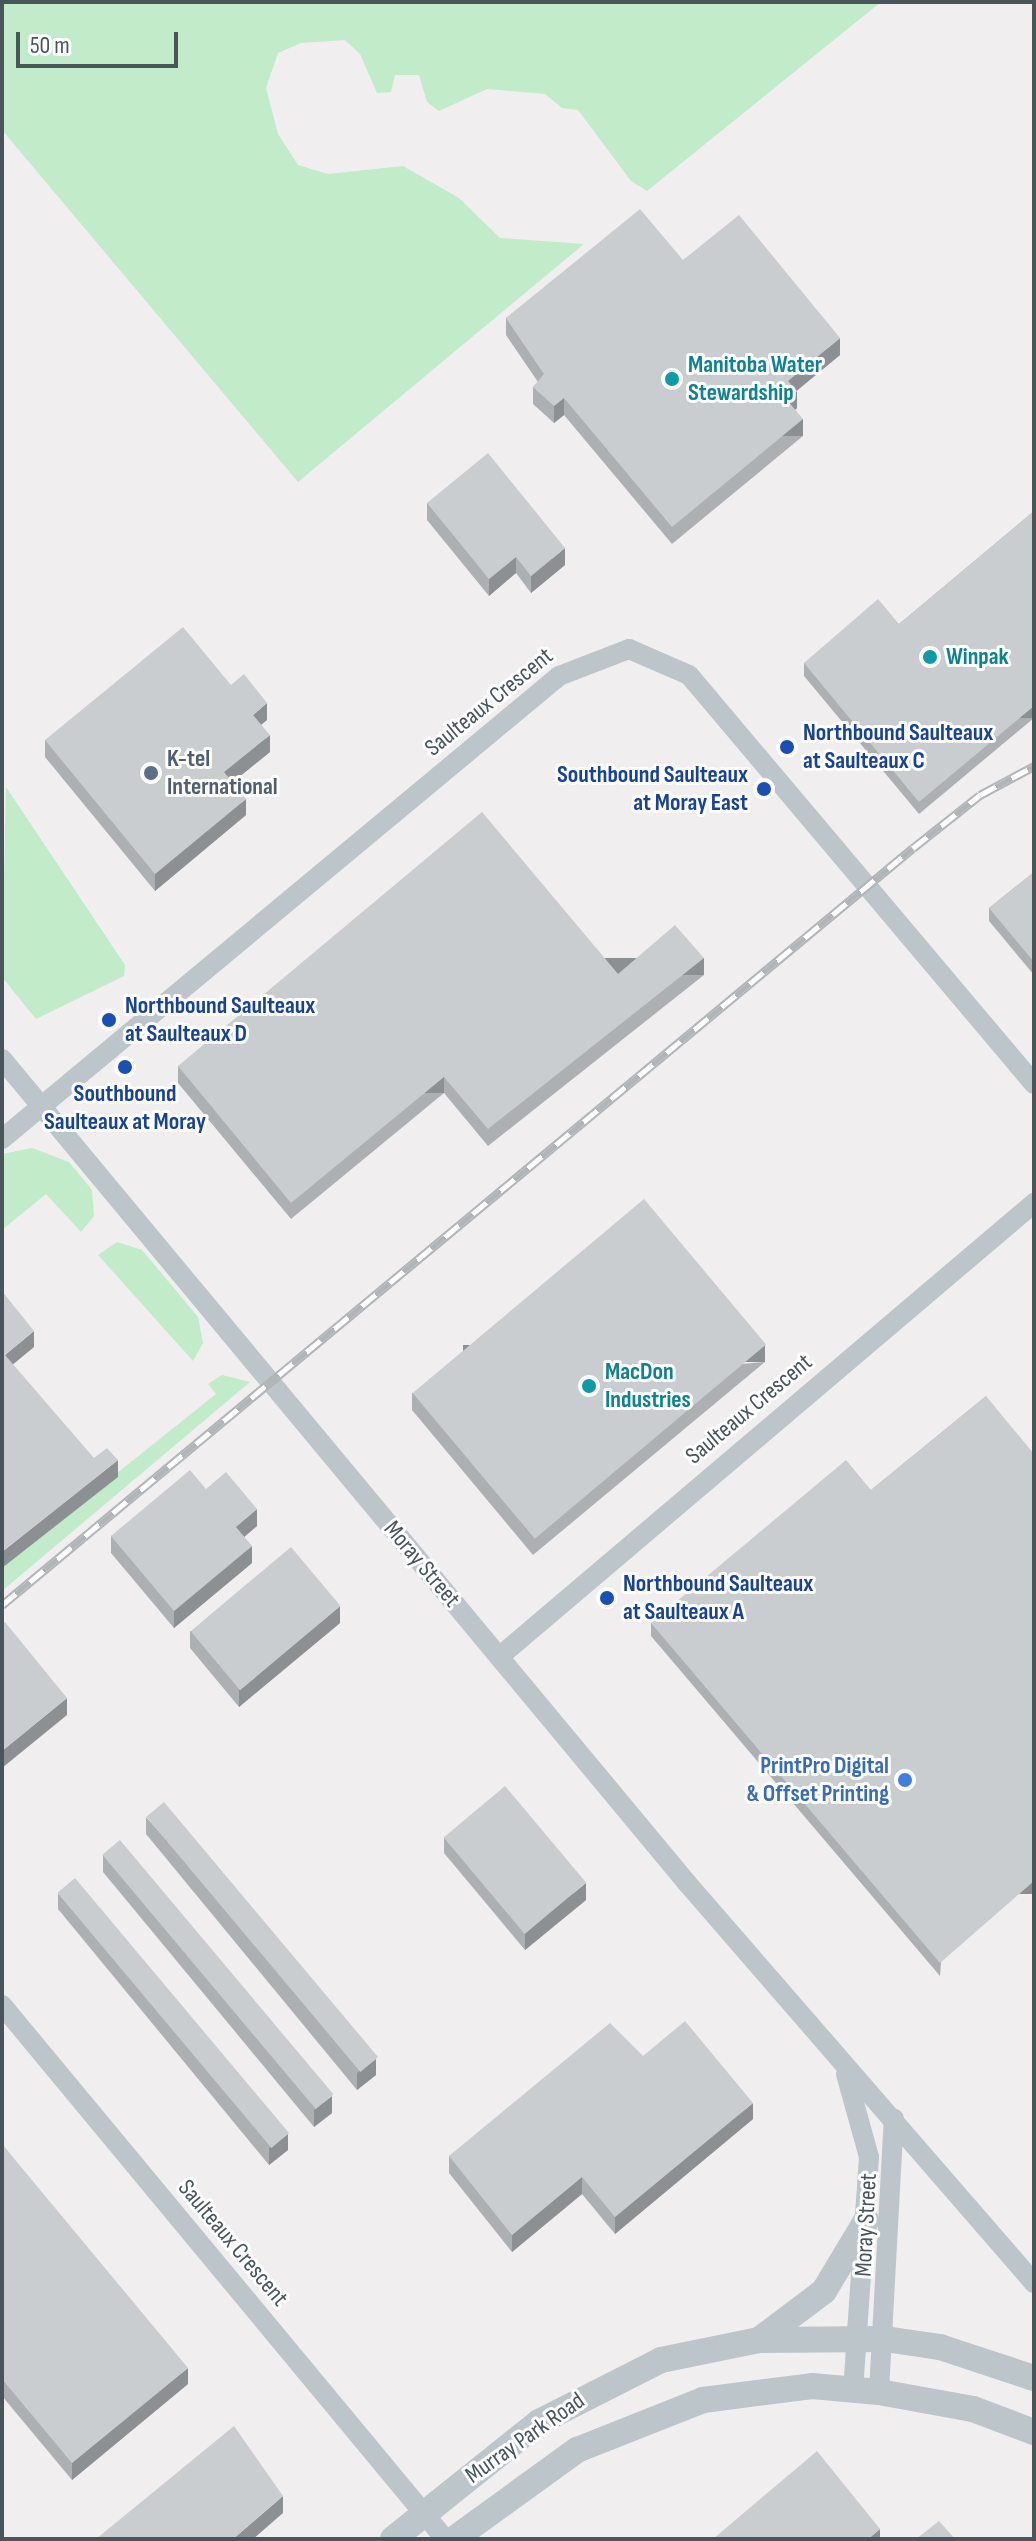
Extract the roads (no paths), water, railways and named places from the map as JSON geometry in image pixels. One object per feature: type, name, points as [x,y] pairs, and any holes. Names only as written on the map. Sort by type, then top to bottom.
[{"type":"street","name":"Saulteaux Crescent","points":[[2,1139],[559,676],[629,649],[689,675],[1034,1084]]},
{"type":"street","name":"Moray Street","points":[[2,1059],[844,2067],[894,2118],[1034,2283]]},
{"type":"street","name":"Saulteaux Crescent","points":[[499,1657],[1034,1203]]},
{"type":"street","name":"Saulteaux Crescent","points":[[2,2005],[445,2539]]},
{"type":"street","name":"Moray Street","points":[[844,2067],[869,2157],[866,2221],[872,2339]]},
{"type":"street","name":"Moray Street","points":[[866,2391],[894,2118]]},
{"type":"street","points":[[759,2340],[824,2291],[866,2221]]},
{"type":"street","name":"Murray Park Road","points":[[393,2539],[579,2396],[661,2360],[759,2340],[872,2339]]},
{"type":"street","points":[[872,2339],[940,2347],[1034,2378]]},
{"type":"street","name":"Murray Park Road","points":[[454,2539],[533,2477],[655,2415],[763,2390],[866,2391]]},
{"type":"street","points":[[866,2391],[973,2409],[1034,2432]]},
{"type":"railway","points":[[2,1605],[913,848],[980,795],[1034,766]]},
{"type":"place","name":"Manitoba Water Stewardship","points":[[672,379]]},
{"type":"place","name":"Winpak","points":[[930,657]]},
{"type":"place","name":"Northbound Saulteaux at Saulteaux C","points":[[787,747]]},
{"type":"place","name":"K-tel International","points":[[151,773]]},
{"type":"place","name":"Southbound Saulteaux at Moray East","points":[[764,789]]},
{"type":"place","name":"Northbound Saulteaux at Saulteaux D","points":[[109,1020]]},
{"type":"place","name":"Southbound Saulteaux at Moray","points":[[125,1067]]},
{"type":"place","name":"MacDon Industries","points":[[589,1386]]},
{"type":"place","name":"Northbound Saulteaux at Saulteaux A","points":[[607,1598]]},
{"type":"place","name":"PrintPro Digital & Offset Printing","points":[[905,1780]]}]
